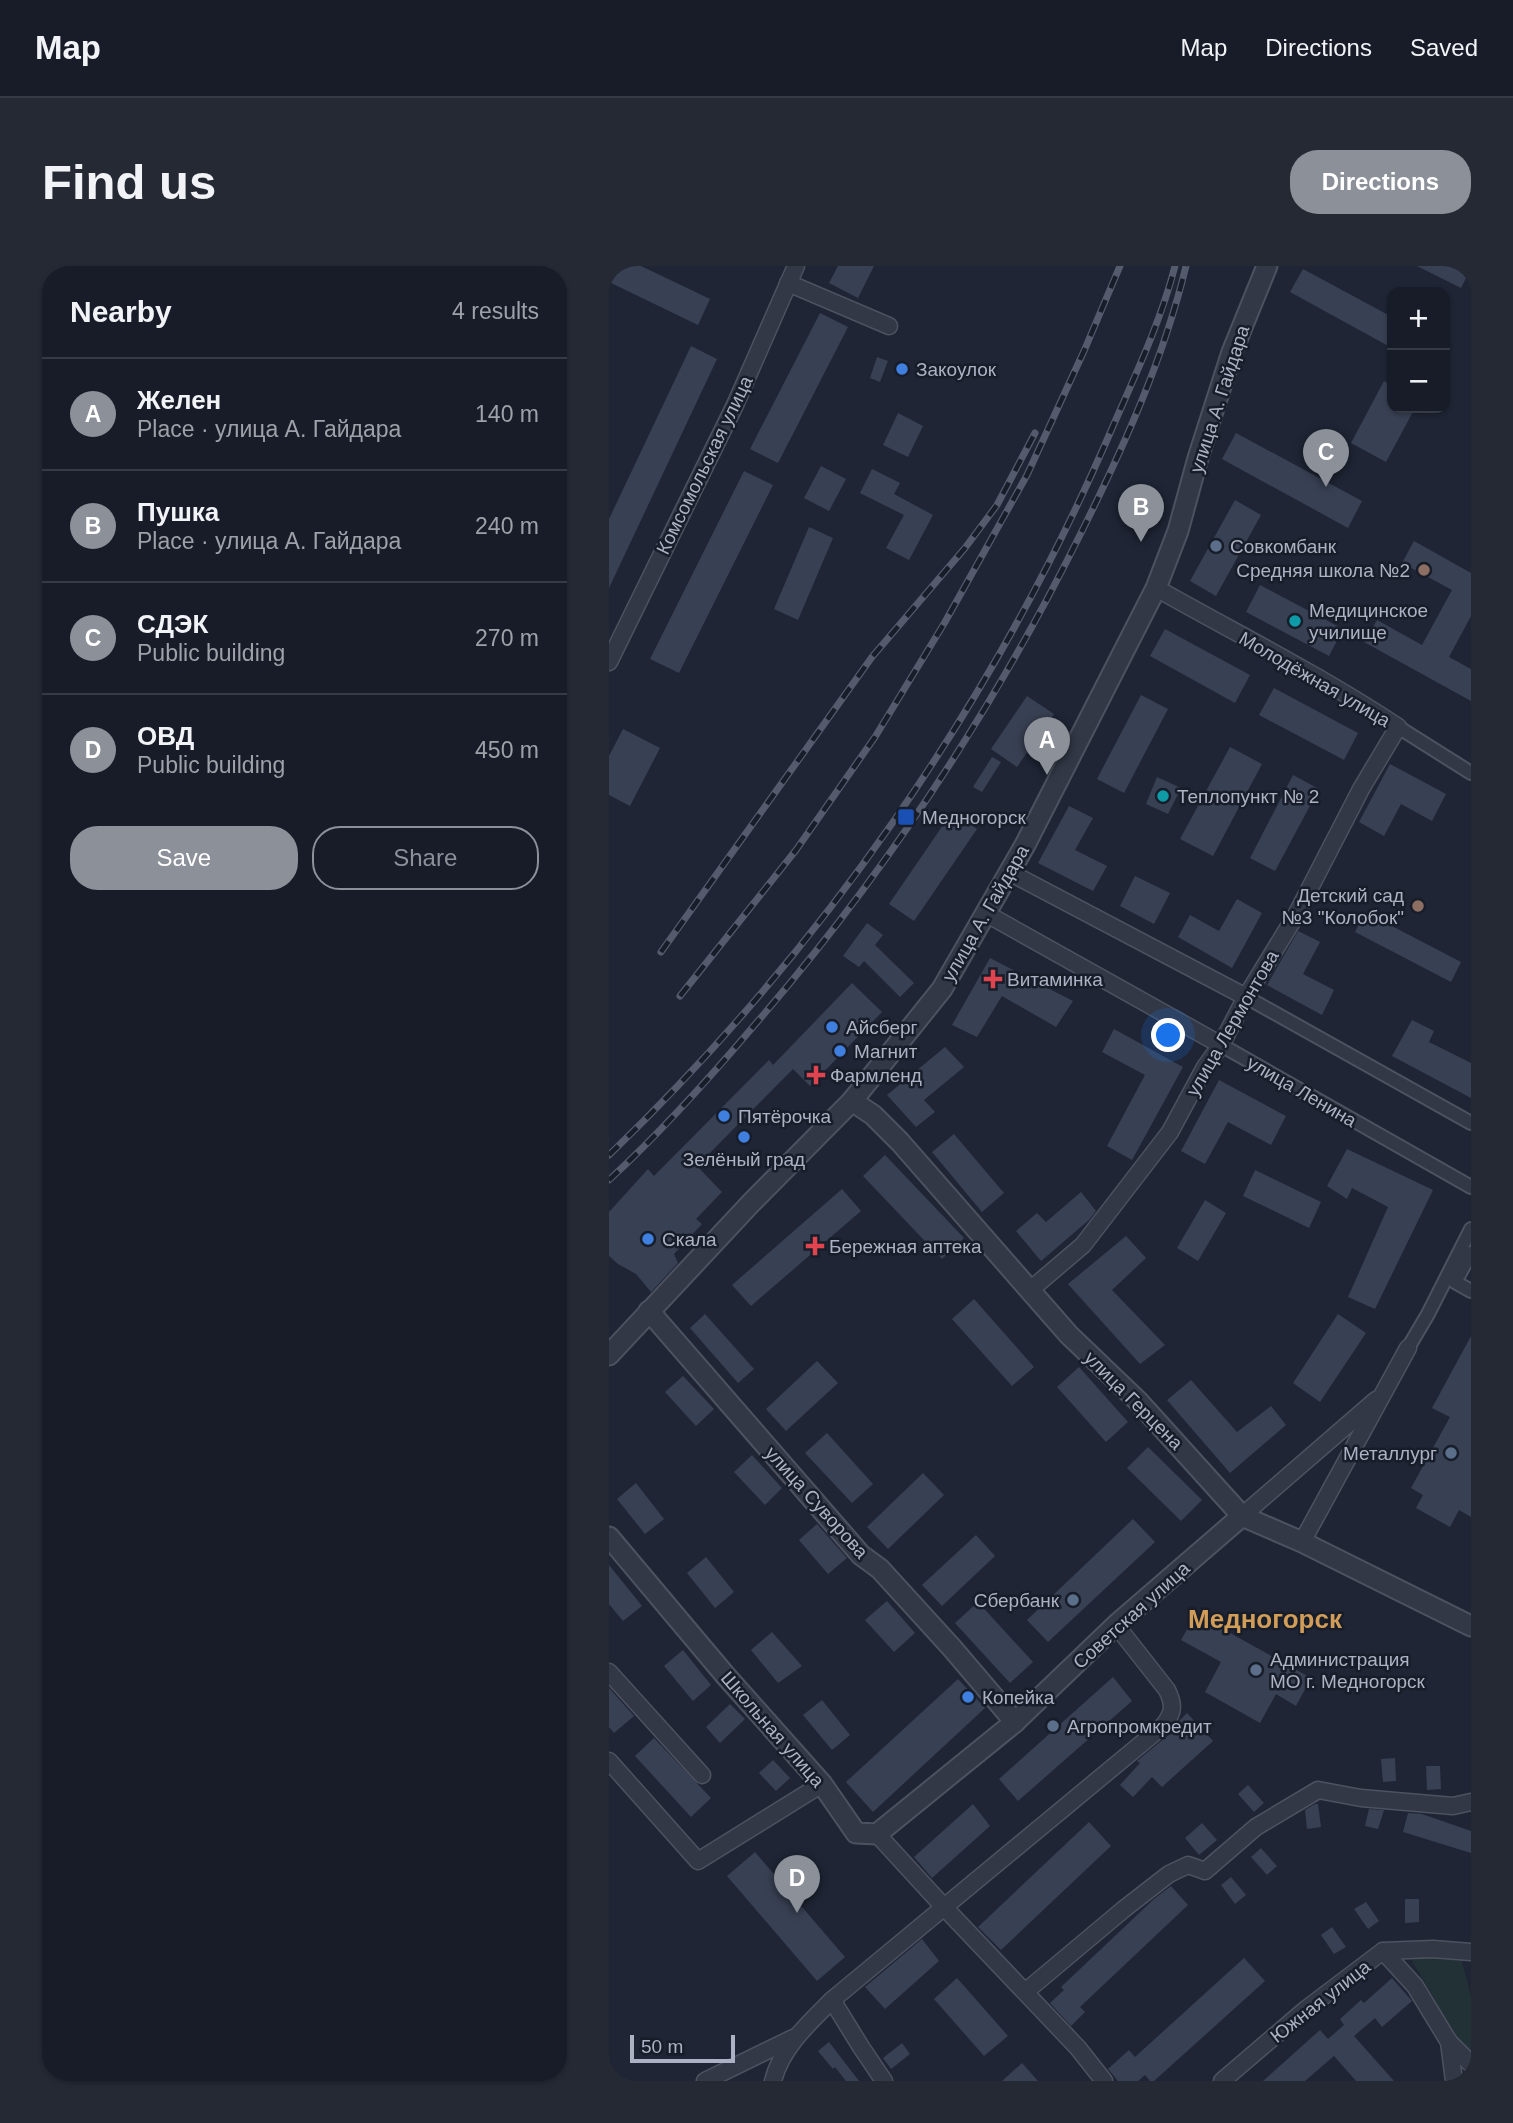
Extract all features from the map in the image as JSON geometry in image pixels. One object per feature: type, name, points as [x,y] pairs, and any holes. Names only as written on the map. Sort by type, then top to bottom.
[{"type":"street","name":"улица А. Гайдара","points":[[609,1355],[751,1203],[852,1101],[942,989],[1025,845],[1156,588],[1178,531],[1232,352],[1267,266]]},
{"type":"street","points":[[790,271],[889,326]]},
{"type":"street","name":"Комсомольская улица","points":[[609,662],[735,405],[790,271]]},
{"type":"street","name":"Молодёжная улица","points":[[1156,588],[1302,668],[1471,773]]},
{"type":"street","name":"улица Лермонтова","points":[[1029,1291],[1083,1245],[1170,1132],[1205,1067],[1221,1045],[1246,997],[1296,915],[1361,789],[1398,727]]},
{"type":"street","points":[[1009,872],[1246,997],[1471,1123]]},
{"type":"street","name":"улица Ленина","points":[[985,913],[1471,1187]]},
{"type":"street","name":"улица Герцена","points":[[852,1101],[873,1115],[900,1142],[1069,1335],[1154,1418],[1242,1516],[1302,1542],[1471,1626]]},
{"type":"street","name":"Советская улица","points":[[1302,1542],[1428,1314],[1471,1229]]},
{"type":"street","points":[[1471,1253],[1455,1282],[1471,1291]]},
{"type":"street","name":"улица Суворова","points":[[649,1311],[861,1555],[880,1569],[1015,1722]]},
{"type":"street","name":"Советская улица","points":[[877,1834],[1015,1722],[1116,1625],[1383,1394]]},
{"type":"street","name":"Школьная улица","points":[[609,1537],[822,1784],[856,1833],[877,1834],[1078,2048],[1104,2081]]},
{"type":"street","points":[[773,2081],[776,2068],[799,2035],[832,2000],[1164,1725],[1172,1715],[1173,1702],[1167,1690],[1116,1625]]},
{"type":"street","points":[[609,1672],[702,1775]]},
{"type":"street","points":[[609,1760],[698,1861],[822,1784]]},
{"type":"street","points":[[1025,1992],[1169,1874],[1188,1865],[1205,1871],[1256,1827],[1318,1790],[1361,1798],[1453,1806],[1471,1802]]},
{"type":"street","name":"Южная улица","points":[[1222,2081],[1304,2010],[1383,1951],[1433,1949],[1471,1952]]},
{"type":"street","points":[[1383,1951],[1415,1986],[1449,2042],[1471,2064]]},
{"type":"street","points":[[832,2000],[884,2081]]},
{"type":"street","points":[[705,2081],[799,2035]]},
{"type":"street","points":[[1449,2042],[1454,2081]]},
{"type":"shaded area","points":[[1416,1954],[1461,1958],[1471,1996],[1471,2060],[1451,2036],[1434,1998],[1412,1961]]},
{"type":"building","points":[[609,266],[641,266],[710,299],[698,325],[609,282]]},
{"type":"building","points":[[838,266],[874,266],[858,298],[829,283]]},
{"type":"building","points":[[1417,266],[1471,266],[1471,268],[1461,288]]},
{"type":"building","points":[[1303,269],[1387,314],[1387,345],[1290,292]]},
{"type":"building","points":[[820,313],[848,327],[778,463],[750,449]]},
{"type":"building","points":[[691,346],[717,359],[609,588],[609,519]]},
{"type":"building","points":[[877,357],[888,361],[880,382],[870,378]]},
{"type":"building","points":[[1384,381],[1387,383],[1387,413],[1412,413],[1386,462],[1351,443]]},
{"type":"building","points":[[898,413],[923,426],[908,457],[883,445]]},
{"type":"building","points":[[1236,433],[1362,501],[1348,528],[1222,459]]},
{"type":"building","points":[[821,466],[846,479],[829,511],[804,498]]},
{"type":"building","points":[[872,469],[900,483],[894,494],[933,515],[909,560],[886,548],[904,515],[860,493]]},
{"type":"building","points":[[744,471],[773,485],[679,673],[650,659]]},
{"type":"building","points":[[1235,500],[1261,515],[1216,596],[1190,581]]},
{"type":"building","points":[[809,527],[833,538],[798,620],[774,609]]},
{"type":"building","points":[[1414,541],[1471,573],[1471,616],[1449,657],[1471,669],[1471,701],[1364,642],[1377,620],[1422,645],[1452,590],[1402,563]]},
{"type":"building","name":"Медицинское училище","points":[[1260,585],[1343,629],[1329,656],[1246,612]]},
{"type":"building","points":[[1165,629],[1250,675],[1235,703],[1150,656]]},
{"type":"building","points":[[1274,688],[1358,733],[1344,760],[1259,715]]},
{"type":"building","points":[[1141,695],[1168,709],[1124,793],[1097,779]]},
{"type":"building","points":[[1027,696],[1054,714],[1017,767],[991,749]]},
{"type":"building","points":[[623,729],[660,748],[630,806],[609,795],[609,756]]},
{"type":"building","points":[[1230,747],[1262,764],[1213,856],[1180,839]]},
{"type":"building","points":[[992,757],[1001,762],[982,792],[973,787]]},
{"type":"building","points":[[1390,764],[1446,794],[1432,821],[1401,804],[1384,836],[1359,822]]},
{"type":"building","points":[[1293,775],[1319,789],[1275,871],[1250,858]]},
{"type":"building","name":"Теплопункт № 2","points":[[1157,777],[1181,788],[1168,814],[1146,804]]},
{"type":"building","points":[[1069,806],[1093,818],[1075,850],[1107,866],[1093,891],[1038,863]]},
{"type":"building","name":"Медногорск","points":[[952,812],[977,829],[914,921],[889,904]]},
{"type":"building","points":[[1135,876],[1170,893],[1154,924],[1120,906]]},
{"type":"building","points":[[1237,899],[1262,913],[1232,968],[1178,937],[1190,915],[1219,931]]},
{"type":"building","points":[[1365,912],[1461,962],[1451,982],[1355,932]]},
{"type":"building","points":[[867,923],[883,935],[875,945],[914,983],[900,997],[864,961],[859,967],[843,956]]},
{"type":"building","points":[[1298,931],[1320,942],[1303,974],[1334,990],[1322,1015],[1267,985]]},
{"type":"building","points":[[990,958],[1073,1001],[1056,1027],[1002,996],[977,1037],[952,1025]]},
{"type":"building","points":[[852,983],[882,1012],[810,1086],[793,1069],[697,1166],[722,1192],[696,1219],[702,1224],[674,1254],[678,1263],[651,1292],[636,1274],[609,1256],[609,1212],[648,1169],[654,1176],[769,1060],[773,1065]]},
{"type":"building","points":[[1412,1020],[1434,1031],[1429,1042],[1471,1063],[1471,1098],[1392,1056]]},
{"type":"building","points":[[1114,1029],[1183,1067],[1132,1160],[1107,1146],[1145,1075],[1102,1052]]},
{"type":"building","points":[[945,1047],[964,1067],[924,1100],[935,1112],[916,1127],[887,1095]]},
{"type":"building","points":[[1219,1080],[1286,1116],[1271,1145],[1228,1122],[1205,1164],[1181,1151]]},
{"type":"building","points":[[954,1134],[1004,1193],[982,1212],[932,1152]]},
{"type":"building","points":[[1347,1149],[1433,1190],[1375,1309],[1348,1297],[1388,1207],[1352,1188],[1347,1199],[1327,1186]]},
{"type":"building","points":[[885,1155],[964,1238],[942,1259],[863,1176]]},
{"type":"building","points":[[1255,1170],[1321,1202],[1309,1228],[1243,1196]]},
{"type":"building","points":[[842,1189],[861,1211],[751,1306],[732,1285]]},
{"type":"building","points":[[1081,1192],[1096,1211],[1041,1261],[1016,1231],[1037,1213],[1046,1222]]},
{"type":"building","points":[[1205,1200],[1226,1213],[1198,1261],[1177,1248]]},
{"type":"building","points":[[1126,1236],[1146,1258],[1112,1290],[1165,1345],[1140,1364],[1068,1284]]},
{"type":"building","points":[[974,1299],[1034,1367],[1012,1386],[952,1319]]},
{"type":"building","points":[[705,1314],[754,1369],[738,1383],[690,1328]]},
{"type":"building","points":[[1338,1314],[1366,1333],[1320,1402],[1293,1383]]},
{"type":"building","name":"Металлург","points":[[1471,1336],[1471,1517],[1459,1510],[1450,1527],[1416,1508],[1423,1495],[1411,1488],[1450,1417],[1432,1408]]},
{"type":"building","points":[[817,1361],[838,1383],[786,1431],[766,1409]]},
{"type":"building","points":[[1079,1367],[1128,1422],[1106,1442],[1057,1387]]},
{"type":"building","points":[[683,1376],[714,1409],[696,1426],[665,1392]]},
{"type":"building","points":[[1191,1380],[1237,1432],[1271,1406],[1286,1425],[1230,1473],[1167,1400]]},
{"type":"building","points":[[827,1433],[873,1484],[852,1503],[805,1453]]},
{"type":"building","points":[[1148,1447],[1202,1500],[1181,1521],[1127,1468]]},
{"type":"building","points":[[752,1455],[782,1488],[765,1505],[734,1472]]},
{"type":"building","points":[[923,1473],[944,1495],[888,1549],[867,1527]]},
{"type":"building","points":[[636,1483],[664,1519],[645,1534],[617,1499]]},
{"type":"building","points":[[1133,1519],[1155,1542],[1048,1642],[1027,1620]]},
{"type":"building","points":[[817,1524],[847,1558],[828,1574],[799,1540]]},
{"type":"building","points":[[976,1535],[995,1556],[942,1606],[922,1585]]},
{"type":"building","points":[[706,1557],[734,1592],[715,1608],[687,1573]]},
{"type":"building","points":[[609,1565],[642,1606],[623,1621],[609,1604]]},
{"type":"building","points":[[887,1601],[915,1633],[894,1652],[865,1620]]},
{"type":"building","points":[[978,1602],[1033,1662],[1010,1683],[955,1623]]},
{"type":"building","name":"Администрация МО г. Медногорск","points":[[1196,1614],[1311,1678],[1296,1706],[1276,1694],[1260,1723],[1205,1692],[1221,1662],[1181,1640]]},
{"type":"building","points":[[772,1632],[802,1666],[778,1683],[751,1650]]},
{"type":"building","points":[[683,1650],[711,1685],[693,1701],[664,1666]]},
{"type":"building","points":[[1113,1677],[1132,1701],[1018,1801],[999,1779]]},
{"type":"building","points":[[958,1679],[985,1708],[873,1812],[846,1782]]},
{"type":"building","points":[[609,1688],[634,1716],[614,1733],[609,1727]]},
{"type":"building","points":[[822,1700],[850,1735],[832,1750],[803,1715]]},
{"type":"building","points":[[730,1704],[745,1719],[720,1743],[706,1727]]},
{"type":"building","points":[[1187,1713],[1213,1741],[1162,1787],[1152,1777],[1133,1797],[1120,1785],[1140,1763],[1137,1761],[1171,1733]]},
{"type":"building","points":[[654,1738],[711,1798],[691,1817],[635,1756]]},
{"type":"building","points":[[1395,1758],[1396,1781],[1383,1782],[1381,1759]]},
{"type":"building","points":[[773,1760],[790,1778],[776,1791],[759,1773]]},
{"type":"building","points":[[1426,1766],[1440,1766],[1441,1789],[1427,1790]]},
{"type":"building","points":[[1248,1785],[1264,1803],[1254,1812],[1238,1794]]},
{"type":"building","points":[[973,1804],[990,1826],[932,1878],[914,1857]]},
{"type":"building","points":[[1318,1804],[1321,1827],[1307,1829],[1305,1810]]},
{"type":"building","points":[[1369,1809],[1384,1810],[1378,1829],[1365,1826]]},
{"type":"building","points":[[1408,1813],[1422,1814],[1471,1831],[1471,1853],[1403,1832]]},
{"type":"building","points":[[1089,1822],[1111,1846],[1001,1950],[978,1927]]},
{"type":"building","points":[[1202,1823],[1217,1840],[1199,1855],[1185,1838]]},
{"type":"building","points":[[1261,1848],[1277,1866],[1267,1875],[1251,1857]]},
{"type":"building","points":[[755,1852],[845,1957],[817,1981],[727,1876]]},
{"type":"building","points":[[1231,1877],[1246,1895],[1235,1904],[1221,1885]]},
{"type":"building","points":[[1171,1886],[1188,1905],[1080,2007],[1085,2012],[1071,2026],[1050,2003],[1064,1990],[1061,1987]]},
{"type":"building","points":[[1405,1899],[1419,1899],[1419,1922],[1405,1923]]},
{"type":"building","points":[[1366,1902],[1379,1921],[1368,1929],[1354,1909]]},
{"type":"building","points":[[1332,1927],[1346,1947],[1334,1954],[1321,1935]]},
{"type":"building","points":[[922,1939],[939,1961],[885,2009],[865,1987]]},
{"type":"building","points":[[1244,1958],[1265,1981],[1154,2081],[1150,2081],[1145,2075],[1138,2081],[1118,2081],[1108,2069],[1129,2050],[1135,2057]]},
{"type":"building","points":[[957,1978],[1008,2036],[984,2056],[934,1999]]},
{"type":"building","points":[[1392,1978],[1412,2001],[1382,2027],[1375,2018],[1354,2036],[1394,2081],[1356,2081],[1334,2056],[1305,2081],[1263,2081],[1320,2030],[1328,2039],[1344,2025],[1340,2019],[1361,2000],[1364,2003]]},
{"type":"building","points":[[829,2042],[859,2081],[846,2081],[818,2051]]},
{"type":"building","points":[[902,2043],[910,2054],[891,2069],[883,2058]]},
{"type":"building","points":[[1022,2063],[1038,2081],[1002,2081]]},
{"type":"railway","points":[[680,996],[796,850],[875,737],[945,622],[1027,475],[1120,266]]},
{"type":"railway","points":[[609,1155],[686,1077],[759,996],[828,911],[893,822],[953,731],[1009,636],[1061,539],[1144,354],[1175,266]]},
{"type":"railway","points":[[609,1180],[700,1087],[800,971],[891,852],[973,728],[1048,598],[1113,467],[1155,368],[1186,266]]},
{"type":"railway","points":[[661,952],[872,657],[965,548],[997,505],[1035,433]]},
{"type":"place","name":"Закоулок","points":[[902,369]]},
{"type":"place","name":"СДЭК","points":[[1326,487]]},
{"type":"place","name":"Пушка","points":[[1141,542]]},
{"type":"place","name":"Совкомбанк","points":[[1216,546]]},
{"type":"place","name":"Средняя школа №2","points":[[1424,570]]},
{"type":"place","name":"Медицинское училище","points":[[1295,621]]},
{"type":"place","name":"Желен","points":[[1047,775]]},
{"type":"place","name":"Теплопункт № 2","points":[[1163,796]]},
{"type":"place","name":"Медногорск","points":[[906,817]]},
{"type":"place","name":"Детский сад №3 \"Колобок\"","points":[[1418,906]]},
{"type":"place","name":"Витаминка","points":[[993,979]]},
{"type":"place","name":"Айсберг","points":[[832,1027]]},
{"type":"place","name":"Магнит","points":[[840,1051]]},
{"type":"place","name":"Фармленд","points":[[816,1075]]},
{"type":"place","name":"Пятёрочка","points":[[724,1116]]},
{"type":"place","name":"Зелёный град","points":[[744,1137]]},
{"type":"place","name":"Скала","points":[[648,1239]]},
{"type":"place","name":"Бережная аптека","points":[[815,1246]]},
{"type":"place","name":"Металлург","points":[[1451,1453]]},
{"type":"place","name":"Сбербанк","points":[[1073,1600]]},
{"type":"place","name":"Администрация МО г. Медногорск","points":[[1256,1670]]},
{"type":"place","name":"Копейка","points":[[968,1697]]},
{"type":"place","name":"Агропромкредит","points":[[1053,1726]]},
{"type":"place","name":"ОВД","points":[[797,1913]]},
{"type":"district","name":"Медногорск","points":[[1265,1619]]}]
